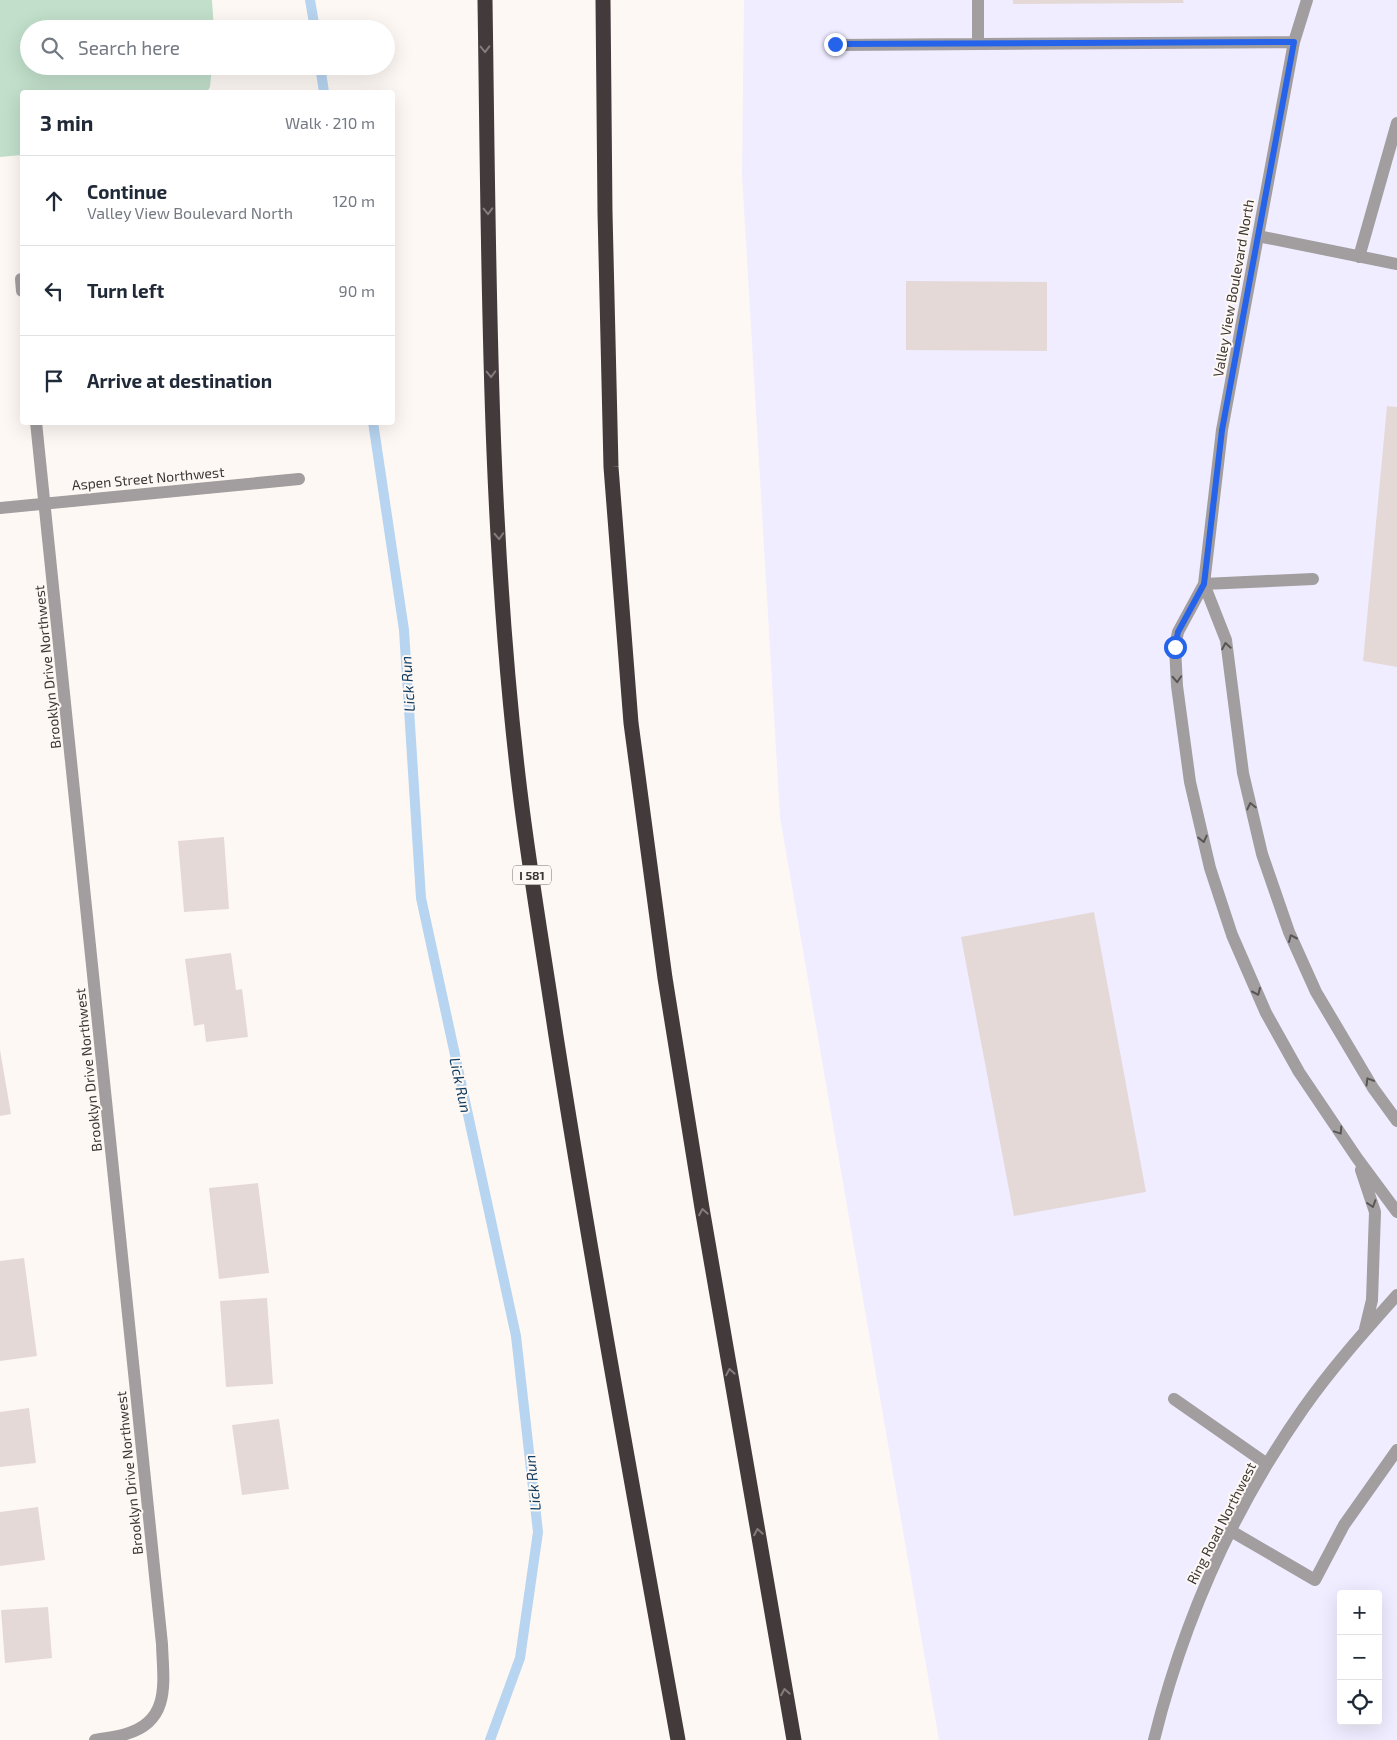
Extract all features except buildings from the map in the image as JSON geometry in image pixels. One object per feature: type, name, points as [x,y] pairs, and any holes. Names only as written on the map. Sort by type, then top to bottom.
[{"type":"highway","name":"I 581","points":[[485,0],[492,416],[505,636],[520,790],[578,1179],[678,1740]]},
{"type":"highway","points":[[603,0],[604,212],[611,467],[631,723],[668,998],[705,1227],[794,1740]]},
{"type":"street","points":[[978,0],[978,43]]},
{"type":"street","name":"Valley View Boulevard North","points":[[1308,0],[1294,42],[1221,438],[1204,584],[1178,632],[1175,647],[1177,686],[1190,782],[1210,868],[1232,935],[1266,1013],[1299,1072],[1357,1158],[1397,1212]]},
{"type":"street","points":[[835,44],[1294,42]]},
{"type":"street","points":[[1359,257],[1397,124]]},
{"type":"street","points":[[1258,236],[1397,264]]},
{"type":"street","name":"Brooklyn Drive Northwest","points":[[36,425],[162,1644],[163,1696],[156,1714],[141,1728],[127,1734],[95,1740]]},
{"type":"street","name":"Aspen Street Northwest","points":[[0,508],[299,479]]},
{"type":"street","points":[[1204,584],[1313,579]]},
{"type":"street","name":"Valley View Boulevard North","points":[[1204,584],[1226,640],[1243,773],[1262,854],[1289,932],[1316,992],[1373,1088],[1397,1121]]},
{"type":"street","points":[[1381,1100],[1397,1111]]},
{"type":"street","points":[[1357,1158],[1374,1212],[1372,1300],[1365,1332]]},
{"type":"street","name":"Ring Road Northwest","points":[[1154,1740],[1187,1629],[1215,1563],[1255,1484],[1303,1409],[1349,1350],[1397,1295]]},
{"type":"street","points":[[1174,1399],[1268,1464]]},
{"type":"street","points":[[1231,1531],[1315,1580],[1344,1525],[1397,1450]]},
{"type":"shaded area","points":[[744,0],[1397,0],[1397,1740],[939,1740],[780,817],[742,175]]},
{"type":"green space","points":[[0,0],[212,0],[213,20],[20,20],[20,75],[211,75],[210,87],[208,90],[20,90],[20,155],[0,157]]},
{"type":"waterway","name":"Lick Run","points":[[310,0],[313,20]]},
{"type":"waterway","name":"Lick Run","points":[[321,75],[324,90]]},
{"type":"waterway","name":"Lick Run","points":[[373,425],[404,630],[421,898],[516,1336],[538,1532],[520,1658],[490,1740]]},
{"type":"route","points":[[835,44],[1294,42],[1222,430],[1204,584],[1178,632],[1175,647]]}]
